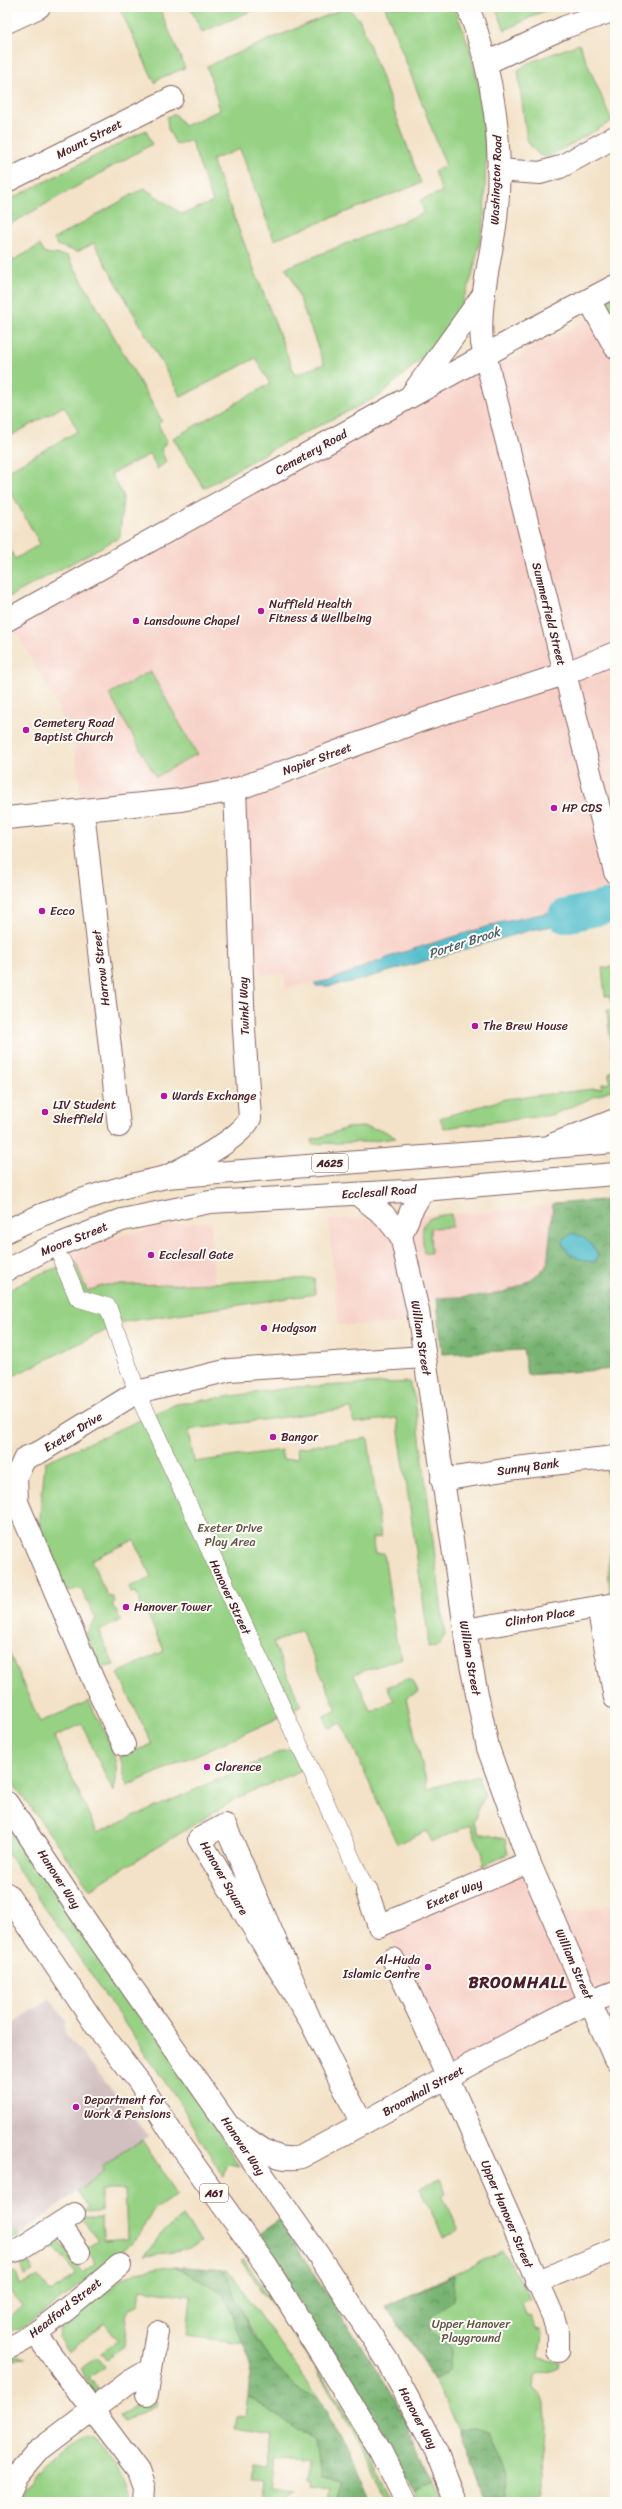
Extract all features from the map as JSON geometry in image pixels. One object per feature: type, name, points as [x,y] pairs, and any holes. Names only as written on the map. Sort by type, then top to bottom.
[{"type":"main road","points":[[7,22],[39,7]]},
{"type":"main road","name":"Washington Road","points":[[468,7],[486,63],[497,127],[498,170],[496,219],[485,292],[481,331],[485,356]]},
{"type":"main road","points":[[486,63],[565,27],[615,10]]},
{"type":"main road","name":"Mount Street","points":[[7,181],[172,98]]},
{"type":"main road","points":[[498,170],[540,173],[560,168],[615,137]]},
{"type":"main road","name":"Cemetery Road","points":[[7,620],[485,356],[615,286]]},
{"type":"main road","points":[[409,399],[485,292]]},
{"type":"main road","points":[[589,300],[615,347]]},
{"type":"main road","name":"Summerfield Street","points":[[485,356],[615,872]]},
{"type":"main road","name":"Napier Street","points":[[7,818],[181,800],[235,790],[422,720],[564,674],[615,653]]},
{"type":"main road","name":"Twinkl Way","points":[[166,1177],[192,1163],[240,1132],[248,1123],[251,1111],[244,1030],[235,790]]},
{"type":"main road","name":"Harrow Street","points":[[83,811],[119,1126]]},
{"type":"main road","points":[[547,1147],[615,1120]]},
{"type":"main road","name":"A625","points":[[7,1231],[52,1210],[114,1188],[166,1177],[615,1142]]},
{"type":"main road","name":"Ecclesall Road","points":[[143,1215],[210,1202],[423,1190],[615,1174]]},
{"type":"main road","points":[[401,1236],[411,1210],[423,1190]]},
{"type":"main road","name":"William Street","points":[[357,1194],[384,1215],[401,1236],[418,1311],[465,1630],[488,1748],[529,1862],[591,2001],[615,2059]]},
{"type":"main road","name":"Moore Street","points":[[7,1270],[45,1250],[122,1220],[143,1215]]},
{"type":"main road","name":"Exeter Drive","points":[[124,1745],[94,1682],[17,1502],[16,1477],[25,1458],[40,1452],[137,1392],[230,1370],[424,1357]]},
{"type":"main road","name":"Sunny Bank","points":[[442,1480],[516,1468],[615,1457]]},
{"type":"main road","points":[[606,1606],[615,1698]]},
{"type":"main road","name":"Clinton Place","points":[[465,1630],[606,1606]]},
{"type":"main road","name":"Hanover Way","points":[[7,1803],[90,1927],[232,2128],[388,2363],[436,2451],[456,2502]]},
{"type":"main road","name":"Hanover Square","points":[[310,2020],[199,1839],[226,1825],[310,2020],[362,2124]]},
{"type":"main road","name":"Exeter Way","points":[[379,1926],[529,1862]]},
{"type":"main road","name":"Hanover Street","points":[[367,1892],[379,1926]]},
{"type":"main road","name":"A61","points":[[7,1894],[97,2027],[140,2083],[177,2141],[267,2267],[380,2450],[406,2502]]},
{"type":"main road","points":[[393,1959],[447,2078]]},
{"type":"main road","name":"Broomhall Street","points":[[232,2128],[270,2154],[282,2159],[293,2159],[308,2154],[591,2001],[615,1992]]},
{"type":"main road","name":"Upper Hanover Street","points":[[447,2078],[536,2282],[553,2316],[558,2334],[558,2351]]},
{"type":"main road","points":[[7,2253],[18,2250],[67,2220],[79,2252]]},
{"type":"main road","points":[[536,2282],[615,2250]]},
{"type":"main road","name":"Headford Street","points":[[7,2348],[14,2346],[35,2333],[120,2265]]},
{"type":"main road","points":[[147,2394],[157,2332]]},
{"type":"main road","points":[[35,2333],[138,2471],[144,2488],[146,2502]]},
{"type":"main road","points":[[7,2498],[17,2476],[32,2456],[92,2410],[151,2369]]},
{"type":"street","name":"Hanover Street","points":[[62,1261],[78,1298],[108,1307],[137,1392],[367,1892]]},
{"type":"shaded area","points":[[600,313],[615,340],[615,872],[563,674],[235,790],[83,811],[73,735],[9,619],[452,375],[495,368]]},
{"type":"shaded area","points":[[557,683],[615,877],[615,898],[499,923],[398,954],[331,980],[286,988],[284,974],[260,975],[240,810],[246,800],[262,792]]},
{"type":"shaded area","points":[[553,1204],[547,1266],[520,1288],[505,1293],[437,1298],[399,1324],[338,1325],[329,1220],[518,1210]]},
{"type":"shaded area","points":[[211,1221],[214,1283],[105,1285],[87,1291],[70,1252],[123,1235],[173,1224]]},
{"type":"shaded area","points":[[520,1872],[543,1918],[615,1905],[615,1990],[453,2067],[388,1931]]},
{"type":"shaded area","points":[[50,1998],[65,2020],[65,2033],[149,2136],[103,2166],[105,2170],[19,2236],[7,2218],[7,2028]]},
{"type":"green space","points":[[119,7],[159,7],[185,68],[158,79],[155,83]]},
{"type":"green space","points":[[190,7],[261,7],[202,32]]},
{"type":"green space","points":[[347,7],[360,20],[421,183],[274,240],[240,149],[212,160],[295,375],[324,364],[292,278],[285,268],[424,213],[420,200],[442,192],[434,171],[446,166],[385,7],[454,7],[468,43],[482,100],[486,157],[484,222],[472,277],[458,313],[427,353],[381,395],[274,448],[204,488],[173,438],[270,384],[256,358],[181,397],[94,243],[77,252],[57,245],[54,239],[144,188],[182,214],[213,202],[191,141],[176,144],[168,129],[167,117],[175,114],[184,126],[220,110],[207,66]]},
{"type":"green space","points":[[495,7],[549,7],[550,8],[505,30]]},
{"type":"green space","points":[[579,44],[612,121],[548,157],[539,155],[527,141],[518,70],[530,62]]},
{"type":"green space","points":[[146,130],[152,144],[7,226],[7,201]]},
{"type":"green space","points":[[40,245],[44,253],[68,256],[162,421],[158,424],[167,441],[161,449],[166,462],[157,469],[150,454],[111,474],[123,495],[120,537],[7,598],[7,544],[15,559],[40,544],[7,485],[7,471],[78,431],[64,406],[7,438],[7,264]]},
{"type":"green space","points":[[615,294],[615,338],[596,304]]},
{"type":"green space","points":[[150,671],[197,754],[156,777],[109,694]]},
{"type":"green space","points":[[615,966],[615,1004],[611,1004],[610,996],[605,996],[602,968]]},
{"type":"green space","points":[[615,1009],[615,1088],[552,1115],[444,1128],[440,1118],[505,1099],[602,1088],[602,1084],[610,1083],[609,1074],[614,1069],[607,1010]]},
{"type":"green space","points":[[365,1127],[383,1130],[396,1138],[365,1142],[312,1144],[312,1140],[347,1128]]},
{"type":"green space","points":[[615,1199],[615,1369],[527,1375],[523,1350],[442,1354],[437,1298],[496,1294],[522,1285],[534,1277],[547,1266],[553,1204]],"holes":[[[565,1238],[581,1240],[589,1243],[598,1255],[596,1261],[571,1255],[564,1246]]]},
{"type":"green space","points":[[451,1214],[452,1227],[430,1228],[431,1253],[424,1253],[422,1235],[424,1224],[433,1217]]},
{"type":"green space","points":[[75,1261],[87,1291],[105,1285],[190,1284],[314,1278],[315,1294],[123,1322],[7,1379],[7,1291],[42,1273]]},
{"type":"green space","name":"Exeter Drive Play Area","points":[[409,1382],[415,1399],[445,1635],[438,1646],[428,1647],[428,1635],[397,1418],[354,1423],[351,1408],[189,1430],[194,1462],[281,1450],[283,1460],[298,1458],[297,1448],[368,1438],[381,1537],[372,1538],[375,1554],[384,1553],[396,1640],[402,1658],[354,1674],[371,1712],[394,1700],[387,1687],[407,1679],[414,1682],[418,1692],[406,1698],[428,1789],[478,1775],[484,1797],[473,1822],[479,1833],[505,1839],[508,1854],[483,1866],[483,1854],[470,1825],[432,1842],[427,1831],[397,1844],[342,1723],[329,1728],[324,1716],[337,1710],[301,1630],[273,1643],[301,1705],[274,1720],[127,1786],[120,1757],[152,1744],[118,1673],[164,1651],[145,1609],[141,1611],[139,1605],[141,1604],[136,1592],[131,1593],[129,1587],[151,1577],[134,1540],[91,1560],[108,1597],[112,1596],[115,1602],[112,1604],[121,1620],[99,1631],[114,1665],[100,1668],[86,1633],[96,1619],[81,1589],[64,1591],[39,1528],[45,1462],[176,1404],[296,1387]]},
{"type":"green space","points":[[606,1467],[615,1468],[615,1528]]},
{"type":"green space","points":[[615,1528],[615,1599],[610,1600],[608,1565]]},
{"type":"green space","points":[[7,1648],[40,1722],[89,1701],[110,1745],[114,1757],[116,1780],[113,1792],[82,1724],[54,1737],[97,1833],[299,1744],[309,1767],[239,1797],[90,1889],[7,1775]]},
{"type":"green space","points":[[7,1817],[151,2020],[239,2166],[229,2164],[226,2165],[223,2177],[183,2108],[7,1853]]},
{"type":"green space","points":[[142,2140],[177,2194],[156,2209],[136,2238],[119,2255],[33,2320],[21,2328],[7,2332],[7,2319],[22,2306],[7,2288],[7,2274],[16,2272],[20,2285],[39,2277],[51,2293],[76,2274],[52,2243],[27,2261],[34,2271],[25,2276],[19,2257],[55,2236],[83,2273],[96,2263],[86,2249],[98,2240],[81,2217],[102,2217],[103,2240],[127,2238],[125,2190],[101,2190],[101,2211],[82,2212],[88,2207],[77,2192],[105,2170],[102,2166]]},
{"type":"green space","points":[[440,2179],[446,2193],[442,2195],[458,2230],[443,2237],[420,2187]]},
{"type":"green space","points":[[183,2217],[201,2242],[195,2246],[181,2250],[145,2255],[161,2234]]},
{"type":"green space","points":[[7,2218],[19,2236],[7,2241]]},
{"type":"green space","points":[[279,2220],[384,2381],[407,2422],[434,2483],[414,2491],[377,2422],[342,2370],[257,2235]]},
{"type":"green space","name":"Upper Hanover Playground","points":[[503,2251],[531,2300],[522,2304],[527,2317],[530,2316],[536,2329],[540,2330],[542,2334],[539,2358],[560,2361],[559,2367],[535,2376],[534,2390],[541,2395],[545,2407],[546,2423],[543,2460],[536,2502],[485,2502],[467,2449],[444,2399],[417,2352],[384,2307]]},
{"type":"green space","points":[[244,2259],[358,2430],[393,2502],[387,2502],[357,2438],[339,2407],[321,2377],[241,2260]]},
{"type":"green space","points":[[175,2266],[224,2292],[243,2343],[187,2336],[191,2296],[140,2289],[138,2305],[128,2310],[124,2346],[106,2360],[101,2353],[118,2340],[105,2323],[68,2352],[59,2338],[61,2327],[120,2280],[136,2272]]},
{"type":"green space","points":[[175,2266],[224,2270],[252,2334],[274,2364],[298,2389],[319,2398],[355,2465],[371,2502],[337,2502],[339,2480],[319,2476],[314,2441],[248,2396],[251,2364],[224,2293]]},
{"type":"green space","points":[[224,2270],[228,2270],[319,2398],[299,2390],[273,2363],[253,2334]]},
{"type":"green space","points":[[455,2275],[453,2300],[430,2318],[428,2322],[431,2332],[446,2342],[452,2349],[449,2370],[435,2380],[407,2335],[384,2307]]},
{"type":"green space","points":[[19,2356],[26,2358],[17,2359],[7,2365],[7,2359]]},
{"type":"green space","points":[[97,2357],[104,2367],[89,2378],[99,2389],[95,2392],[90,2388],[81,2368]]},
{"type":"green space","points":[[139,2388],[156,2398],[158,2405],[124,2422],[119,2415],[139,2404],[132,2389]]},
{"type":"green space","points":[[248,2396],[314,2441],[319,2476],[340,2480],[337,2502],[327,2502],[329,2488],[308,2486],[309,2481],[305,2480],[308,2460],[273,2455],[269,2487],[291,2490],[275,2502],[264,2502],[260,2495],[262,2478],[250,2477],[253,2461],[267,2463],[272,2434],[235,2428],[237,2416],[245,2417]]},
{"type":"green space","points":[[476,2429],[489,2433],[502,2469],[506,2502],[485,2502],[460,2430]]},
{"type":"green space","points":[[86,2434],[97,2440],[119,2470],[128,2486],[130,2494],[129,2502],[19,2502],[39,2472],[48,2462],[66,2445]]},
{"type":"green space","points":[[434,2483],[442,2502],[418,2502],[414,2491]]},
{"type":"water","points":[[608,900],[611,915],[531,930],[356,981],[328,986],[315,986],[315,983],[331,980],[397,954],[499,923]]},
{"type":"water","points":[[572,1233],[584,1238],[594,1247],[598,1255],[595,1262],[586,1261],[567,1251],[563,1242],[565,1238]]},
{"type":"waterway","name":"Porter Brook","points":[[565,916],[615,905]]},
{"type":"place","name":"Nuffield Health Fitness & Wellbeing","points":[[261,611]]},
{"type":"place","name":"Lansdowne Chapel","points":[[136,621]]},
{"type":"place","name":"Cemetery Road Baptist Church","points":[[26,730]]},
{"type":"place","name":"HP CDS","points":[[554,808]]},
{"type":"place","name":"Ecco","points":[[42,911]]},
{"type":"place","name":"The Brew House","points":[[475,1026]]},
{"type":"place","name":"Wards Exchange","points":[[164,1096]]},
{"type":"place","name":"LIV Student Sheffield","points":[[45,1112]]},
{"type":"place","name":"Ecclesall Gate","points":[[151,1255]]},
{"type":"place","name":"Hodgson","points":[[264,1328]]},
{"type":"place","name":"Bangor","points":[[273,1437]]},
{"type":"place","name":"Hanover Tower","points":[[126,1607]]},
{"type":"place","name":"Clarence","points":[[207,1767]]},
{"type":"place","name":"Al-Huda Islamic Centre","points":[[428,1967]]},
{"type":"place","name":"Department for Work & Pensions","points":[[76,2107]]},
{"type":"district","name":"BROOMHALL","points":[[518,1982]]}]
